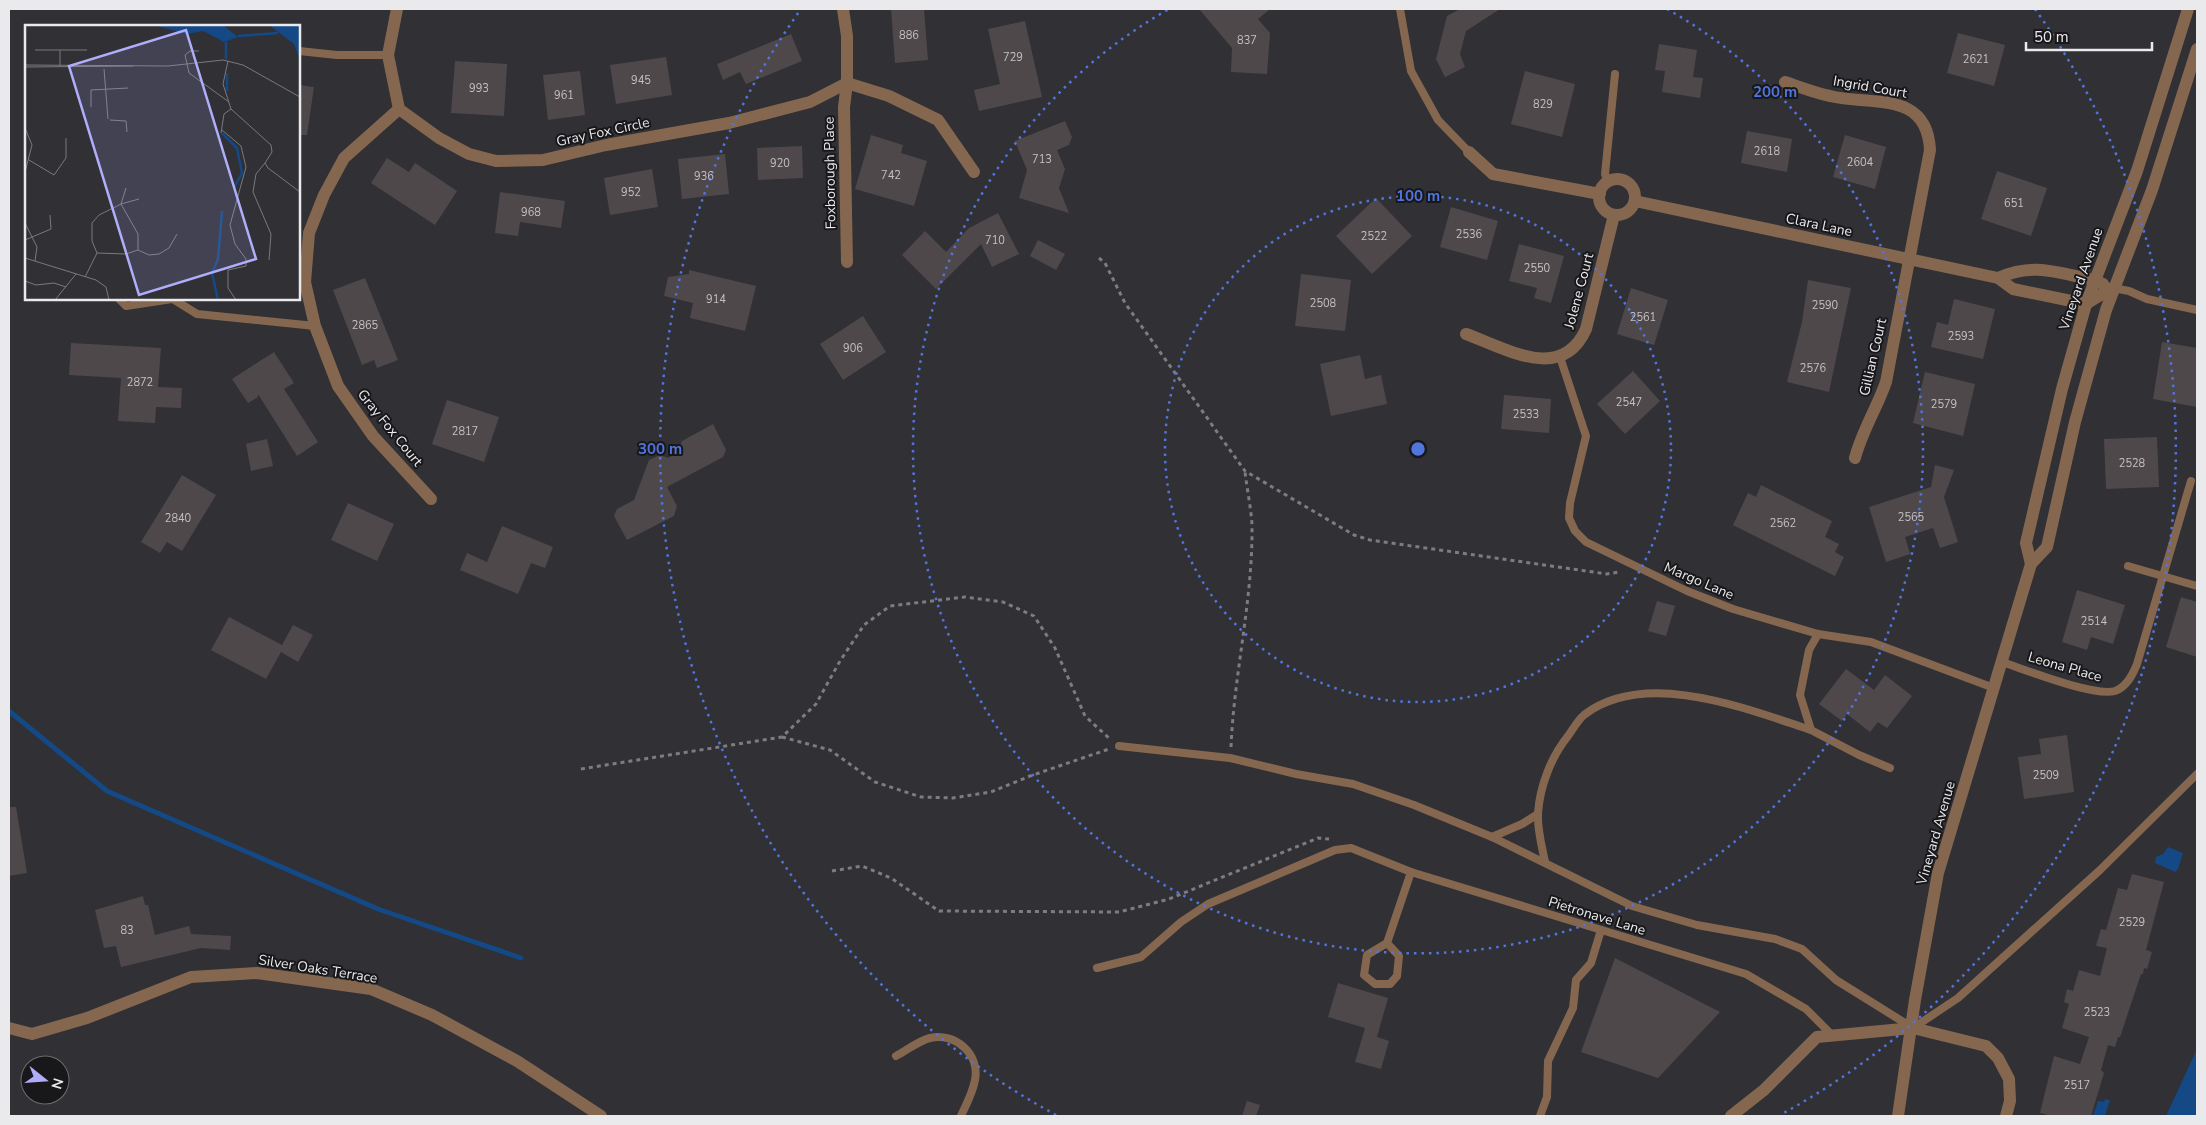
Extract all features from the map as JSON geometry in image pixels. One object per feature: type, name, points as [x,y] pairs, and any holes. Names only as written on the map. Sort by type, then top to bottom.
[{"type":"street","points":[[397,9],[388,55],[399,109]]},
{"type":"street","points":[[842,9],[847,36],[847,83],[889,96],[938,120],[974,172]]},
{"type":"street","name":"Vineyard Avenue","points":[[2031,564],[2026,543],[2062,389],[2086,304],[2137,171],[2188,9]]},
{"type":"street","name":"Vineyard Avenue","points":[[1898,1116],[1915,1000],[1938,873],[2031,564],[2047,547],[2075,422],[2112,288],[2152,190],[2197,49]]},
{"type":"street","name":"Ingrid Court","points":[[1785,82],[1830,96],[1903,106],[1923,120],[1929,132],[1930,150],[1909,260]]},
{"type":"street","name":"Gray Fox Circle","points":[[399,109],[439,138],[469,154],[496,161],[543,160],[606,145],[730,123],[766,114],[810,102],[847,83]]},
{"type":"street","name":"Foxborough Place","points":[[847,83],[844,107],[847,262]]},
{"type":"street","name":"Gray Fox Court","points":[[399,109],[344,158],[324,195],[309,233],[305,282],[315,326],[338,386],[373,436],[431,499]]},
{"type":"street","points":[[1469,152],[1493,174],[1600,194]]},
{"type":"street","points":[[1620,179],[1627,182],[1635,192],[1635,201],[1627,212],[1614,215],[1604,209],[1600,194],[1608,182],[1620,179]]},
{"type":"street","name":"Clara Lane","points":[[1635,201],[1998,278],[2013,288],[2086,304]]},
{"type":"street","name":"Jolene Court","points":[[1560,357],[1566,355],[1579,344],[1586,329],[1614,215]]},
{"type":"street","name":"Gillian Court","points":[[1855,458],[1861,438],[1877,406],[1886,382],[1909,260]]},
{"type":"street","points":[[1998,278],[2016,270],[2036,269],[2094,280],[2112,288]]},
{"type":"street","points":[[2086,304],[2112,288]]},
{"type":"street","points":[[1466,334],[1538,359],[1560,357]]},
{"type":"street","name":"Silver Oaks Terrace","points":[[9,1028],[32,1034],[87,1018],[191,977],[257,973],[371,989],[432,1015],[518,1061],[602,1116]]},
{"type":"street","points":[[1730,1116],[1764,1090],[1817,1036],[1912,1028],[1986,1046],[1998,1058],[2010,1079],[2010,1101],[2006,1116]]},
{"type":"lane","points":[[1400,9],[1411,71],[1438,120],[1469,152]]},
{"type":"lane","points":[[300,51],[337,55],[388,55]]},
{"type":"lane","points":[[1608,182],[1605,174],[1615,74]]},
{"type":"lane","points":[[2112,288],[2129,291],[2147,299],[2197,310]]},
{"type":"lane","points":[[120,300],[126,306],[166,300]]},
{"type":"lane","points":[[175,300],[196,314],[315,326]]},
{"type":"lane","name":"Margo Lane","points":[[1560,357],[1586,436],[1570,503],[1569,518],[1575,531],[1586,542],[1640,569],[1733,609],[1818,634],[1870,642],[1994,688]]},
{"type":"lane","name":"Leona Place","points":[[2002,662],[2094,691],[2117,690],[2132,676],[2191,481]]},
{"type":"lane","points":[[2128,566],[2197,586]]},
{"type":"lane","points":[[1812,730],[1800,695],[1809,650],[1818,634]]},
{"type":"lane","points":[[1544,862],[1538,814],[1543,788],[1556,751],[1583,715],[1612,700],[1648,693],[1725,703],[1812,730],[1859,755],[1890,768]]},
{"type":"lane","points":[[1119,746],[1230,758],[1296,774],[1353,784],[1414,805],[1492,837],[1632,906],[1697,925],[1775,940],[1802,949],[1836,980],[1912,1028],[1958,998],[2100,870],[2197,774]]},
{"type":"lane","points":[[1492,837],[1522,824],[1538,814]]},
{"type":"lane","name":"Pietronave Lane","points":[[1097,968],[1141,957],[1181,922],[1208,904],[1335,850],[1351,848],[1411,872],[1746,974],[1806,1009],[1832,1035]]},
{"type":"lane","points":[[1387,943],[1398,956],[1397,976],[1390,984],[1375,984],[1364,975],[1367,955],[1387,943],[1411,872]]},
{"type":"lane","points":[[1540,1116],[1546,1097],[1548,1061],[1573,1008],[1576,980],[1591,962],[1601,930]]},
{"type":"lane","points":[[896,1056],[929,1038],[959,1041],[976,1068],[975,1081],[961,1116]]},
{"type":"path","points":[[1099,258],[1105,263],[1125,303],[1245,471],[1354,535],[1370,540],[1607,574],[1640,569]]},
{"type":"path","points":[[1230,758],[1232,714],[1250,578],[1252,524],[1245,471]]},
{"type":"path","points":[[782,737],[816,704],[840,661],[864,625],[890,606],[965,597],[1003,602],[1034,616],[1055,648],[1085,716],[1102,734],[1119,746]]},
{"type":"path","points":[[581,769],[782,737],[830,750],[875,782],[921,797],[953,798],[991,792],[1040,772],[1119,746]]},
{"type":"path","points":[[832,871],[862,866],[891,878],[939,911],[1119,912],[1169,899],[1318,838],[1334,840]]},
{"type":"water","points":[[2168,847],[2183,853],[2178,869],[2175,872],[2155,863],[2156,857],[2163,854]]},
{"type":"water","points":[[2197,1049],[2197,1116],[2166,1116]]},
{"type":"water","points":[[2105,1099],[2110,1100],[2105,1116],[2093,1116],[2098,1101],[2104,1102]]},
{"type":"building","points":[[891,9],[924,9],[928,60],[895,63]]},
{"type":"building","points":[[1199,9],[1270,9],[1258,19],[1270,33],[1267,74],[1231,72],[1232,48]]},
{"type":"building","points":[[1460,9],[1500,9],[1466,31],[1460,54],[1465,67],[1445,77],[1436,59],[1447,16]]},
{"type":"building","points":[[1025,21],[1042,97],[979,111],[974,90],[1000,84],[988,29]]},
{"type":"building","points":[[1958,33],[2005,45],[1994,86],[1947,73]]},
{"type":"building","points":[[791,34],[802,61],[746,84],[740,72],[723,80],[717,64]]},
{"type":"building","points":[[1659,44],[1697,50],[1693,77],[1703,78],[1700,98],[1662,92],[1665,71],[1655,70]]},
{"type":"building","points":[[666,57],[672,95],[616,104],[610,65]]},
{"type":"building","points":[[455,61],[507,64],[504,116],[451,113]]},
{"type":"building","points":[[580,71],[585,115],[548,120],[543,75]]},
{"type":"building","points":[[1525,71],[1575,84],[1562,137],[1511,124]]},
{"type":"building","points":[[300,85],[314,87],[307,135],[300,135]]},
{"type":"building","points":[[1065,121],[1072,137],[1069,145],[1057,150],[1065,169],[1059,188],[1069,213],[1019,198],[1027,170],[1015,141]]},
{"type":"building","points":[[1747,131],[1792,139],[1787,172],[1741,163]]},
{"type":"building","points":[[871,135],[903,145],[901,153],[927,161],[914,206],[855,189]]},
{"type":"building","points":[[1845,135],[1886,147],[1875,189],[1833,177]]},
{"type":"building","points":[[802,146],[803,178],[758,180],[757,148]]},
{"type":"building","points":[[725,154],[729,194],[682,199],[678,159]]},
{"type":"building","points":[[387,158],[409,172],[415,163],[457,191],[435,225],[371,183]]},
{"type":"building","points":[[652,169],[658,207],[610,215],[604,178]]},
{"type":"building","points":[[1997,171],[2047,188],[2031,236],[1981,219]]},
{"type":"building","points":[[500,192],[565,201],[561,228],[520,222],[518,236],[495,233]]},
{"type":"building","points":[[1376,198],[1412,236],[1372,274],[1336,236]]},
{"type":"building","points":[[1451,207],[1498,221],[1487,260],[1440,247]]},
{"type":"building","points":[[998,213],[1019,254],[992,267],[981,244],[936,289],[902,255],[925,231],[946,252],[969,228]]},
{"type":"building","points":[[1038,240],[1065,254],[1056,270],[1030,256]]},
{"type":"building","points":[[1519,244],[1564,256],[1551,303],[1534,298],[1537,288],[1509,281]]},
{"type":"building","points":[[689,270],[756,286],[745,331],[690,318],[693,303],[664,296],[668,277],[689,274]]},
{"type":"building","points":[[1301,274],[1351,280],[1345,331],[1295,326]]},
{"type":"building","points":[[365,278],[398,360],[377,368],[374,360],[362,365],[333,290]]},
{"type":"building","points":[[1808,280],[1851,288],[1829,392],[1787,382],[1802,322]]},
{"type":"building","points":[[1631,288],[1668,300],[1654,345],[1617,334]]},
{"type":"building","points":[[1954,299],[1995,309],[1983,359],[1931,347],[1937,322],[1948,325]]},
{"type":"building","points":[[863,316],[886,352],[843,380],[820,344]]},
{"type":"building","points":[[2162,342],[2197,348],[2197,407],[2153,399]]},
{"type":"building","points":[[71,343],[161,348],[158,387],[182,388],[181,408],[156,407],[155,423],[118,421],[121,378],[69,375]]},
{"type":"building","points":[[274,352],[294,383],[284,389],[318,442],[297,456],[258,394],[258,397],[248,403],[232,379]]},
{"type":"building","points":[[1360,355],[1365,379],[1381,375],[1387,404],[1331,416],[1320,364]]},
{"type":"building","points":[[1633,371],[1660,401],[1625,434],[1597,404]]},
{"type":"building","points":[[1925,372],[1975,384],[1963,436],[1913,423]]},
{"type":"building","points":[[1504,395],[1551,399],[1549,433],[1501,429]]},
{"type":"building","points":[[447,400],[499,417],[484,462],[432,444]]},
{"type":"building","points":[[713,424],[726,450],[723,457],[667,487],[677,506],[674,516],[627,540],[614,516],[617,509],[634,500],[649,460],[660,455],[668,458],[677,453],[682,441]]},
{"type":"building","points":[[2157,437],[2159,487],[2106,489],[2104,439]]},
{"type":"building","points":[[267,439],[273,466],[251,471],[246,444]]},
{"type":"building","points":[[1935,465],[1954,470],[1944,497],[1958,542],[1940,548],[1933,528],[1905,537],[1910,554],[1886,562],[1869,507],[1931,487]]},
{"type":"building","points":[[182,475],[216,495],[182,551],[167,542],[160,553],[141,542]]},
{"type":"building","points":[[1761,485],[1832,521],[1825,537],[1839,544],[1835,552],[1844,557],[1835,576],[1733,525],[1748,493],[1756,497]]},
{"type":"building","points":[[348,503],[394,524],[377,561],[331,540]]},
{"type":"building","points":[[502,526],[553,547],[545,568],[531,563],[518,594],[460,570],[467,553],[487,562]]},
{"type":"building","points":[[2077,590],[2125,605],[2113,644],[2091,637],[2087,650],[2062,642]]},
{"type":"building","points":[[2181,597],[2197,602],[2197,657],[2166,647]]},
{"type":"building","points":[[1657,601],[1675,606],[1666,636],[1648,631]]},
{"type":"building","points":[[229,617],[282,645],[293,625],[313,635],[298,662],[281,652],[266,679],[211,650]]},
{"type":"building","points":[[1846,669],[1874,690],[1885,675],[1912,696],[1887,728],[1878,722],[1870,732],[1847,714],[1842,721],[1819,704]]},
{"type":"building","points":[[2067,735],[2074,792],[2024,799],[2018,757],[2041,754],[2039,739]]},
{"type":"building","points":[[9,807],[16,807],[27,873],[9,876]]},
{"type":"building","points":[[2132,874],[2164,882],[2146,950],[2152,952],[2147,969],[2144,968],[2143,974],[2141,974],[2115,1047],[2108,1045],[2101,1070],[2104,1073],[2091,1116],[2052,1116],[2040,1113],[2054,1056],[2080,1064],[2089,1037],[2062,1028],[2069,1004],[2064,1002],[2067,989],[2073,991],[2079,970],[2100,976],[2107,948],[2096,946],[2101,929],[2106,930],[2118,888],[2127,890]]},
{"type":"building","points":[[143,896],[145,905],[148,905],[155,935],[189,926],[191,934],[231,936],[230,950],[201,948],[121,967],[116,946],[104,948],[95,910]]},
{"type":"building","points":[[1615,958],[1720,1012],[1658,1078],[1581,1052]]},
{"type":"building","points":[[1338,983],[1388,998],[1377,1037],[1389,1041],[1381,1069],[1355,1062],[1365,1028],[1328,1017]]},
{"type":"building","points":[[1247,1101],[1260,1105],[1256,1116],[1242,1116]]},
{"type":"waterway","points":[[9,711],[107,791],[378,909],[521,958]]}]
